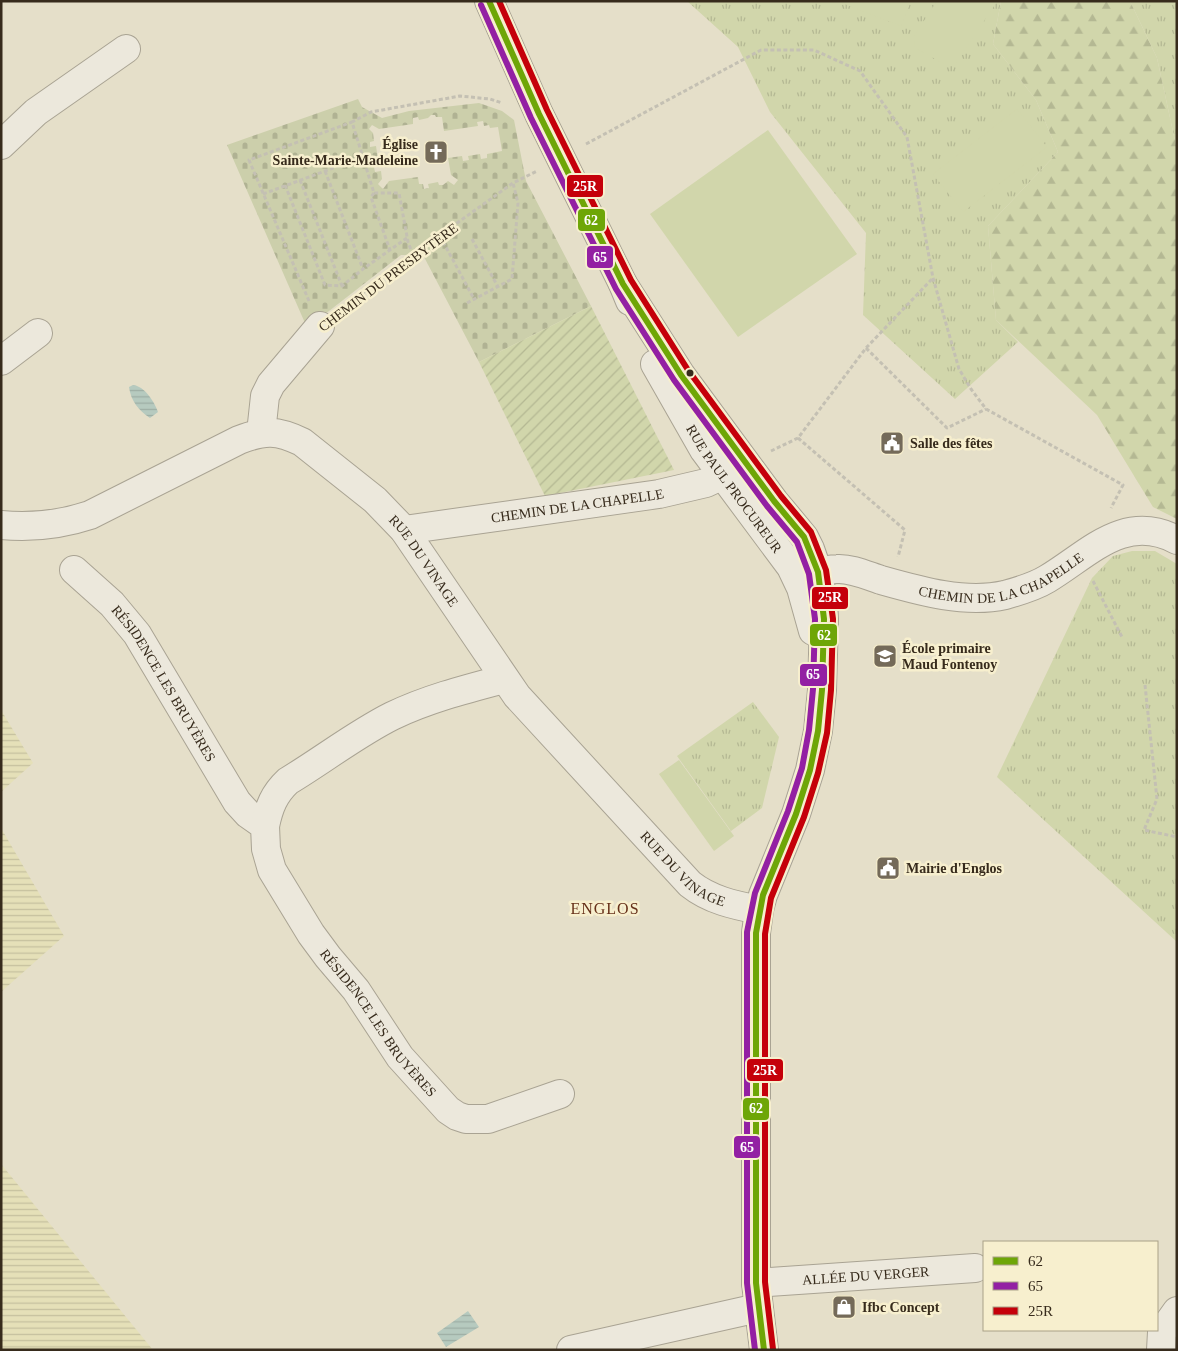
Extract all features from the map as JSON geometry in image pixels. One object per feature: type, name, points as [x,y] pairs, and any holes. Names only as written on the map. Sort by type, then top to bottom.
[{"type":"street","name":"RUE PAUL PROCUREUR","points":[[489,1],[539,114],[623,284],[669,358],[746,464],[804,537],[818,572],[824,610],[818,732],[810,770],[796,814],[759,910],[754,952],[757,1038],[757,1295],[764,1350]]},
{"type":"street","points":[[1,145],[36,112],[126,49]]},
{"type":"street","name":"RUE PAUL PROCUREUR","points":[[623,284],[648,349],[695,435],[722,475],[763,527],[791,567],[807,609],[822,669]]},
{"type":"street","name":"CHEMIN DU PRESBYTÈRE","points":[[261,432],[265,396],[271,384],[320,326]]},
{"type":"street","points":[[1,362],[38,333]]},
{"type":"street","name":"RUE DU VINAGE","points":[[1,525],[46,526],[69,522],[90,515],[239,440],[261,432],[275,432],[288,435],[302,442],[375,500],[404,530],[504,679],[533,714],[690,884],[714,899],[759,910]]},
{"type":"street","name":"CHEMIN DE LA CHAPELLE","points":[[404,530],[659,494],[706,483],[746,464]]},
{"type":"street","name":"CHEMIN DE LA CHAPELLE","points":[[818,572],[838,569],[849,570],[891,582],[954,596],[985,597],[1032,587],[1112,537],[1131,532],[1156,532],[1177,540]]},
{"type":"street","name":"RÉSIDENCE LES BRUYÈRES","points":[[74,570],[112,604],[137,634],[237,802],[248,814],[265,826]]},
{"type":"street","name":"RÉSIDENCE LES BRUYÈRES","points":[[504,679],[427,702],[392,716],[288,781],[278,790],[272,801],[265,826],[266,849],[272,870],[311,934],[356,990],[400,1057],[448,1110],[466,1119],[478,1120],[499,1115],[560,1094]]},
{"type":"street","name":"ALLÉE DU VERGER","points":[[571,1350],[757,1295],[975,1268]]},
{"type":"street","points":[[1161,1350],[1162,1332],[1177,1311]]},
{"type":"path","name":"CHEMIN DU PRESBYTÈRE","points":[[320,326],[514,183],[761,50],[814,50],[860,71],[907,137],[933,278],[959,369],[986,409]]},
{"type":"path","points":[[320,326],[249,160],[352,122],[372,112],[460,96],[490,99],[539,114]]},
{"type":"path","points":[[352,122],[374,193],[372,197],[390,250]]},
{"type":"path","points":[[263,194],[363,157]]},
{"type":"path","points":[[325,171],[363,269]]},
{"type":"path","points":[[300,180],[342,286]]},
{"type":"path","points":[[467,303],[512,279],[518,203],[514,183]]},
{"type":"path","points":[[285,186],[324,285],[342,286],[407,238]]},
{"type":"path","points":[[374,193],[399,193],[407,238],[413,256]]},
{"type":"path","points":[[440,236],[474,299]]},
{"type":"path","points":[[472,239],[498,287]]},
{"type":"path","points":[[746,464],[798,438],[866,348],[933,278]]},
{"type":"path","points":[[866,348],[947,428],[986,409],[1123,485],[1111,509]]},
{"type":"path","points":[[798,438],[905,530],[891,582]]},
{"type":"path","points":[[1077,558],[1092,578],[1122,637]]},
{"type":"path","points":[[1145,685],[1157,799],[1144,830],[1177,837]]},
{"type":"shaded area","points":[[133,385],[145,391],[154,403],[158,412],[150,418],[133,401],[129,387]]},
{"type":"shaded area","points":[[1,710],[33,763],[1,792]]},
{"type":"shaded area","points":[[1,828],[64,936],[1,992]]},
{"type":"shaded area","points":[[1,1164],[153,1350],[1,1350]]},
{"type":"shaded area","points":[[468,1311],[479,1327],[446,1347],[437,1333]]},
{"type":"green space","points":[[687,1],[1001,1],[993,44],[1036,100],[1058,152],[988,226],[996,320],[1018,342],[955,399],[863,315],[866,233],[770,112],[738,47]]},
{"type":"green space","points":[[837,1],[911,1],[901,26]]},
{"type":"green space","points":[[937,1],[995,1],[996,3],[955,65],[946,65],[915,48],[914,36]]},
{"type":"green space","points":[[1001,1],[1130,1],[1157,58],[1177,150],[1177,519],[1153,507],[1097,415],[996,320],[988,226],[1058,152],[1036,100],[993,44]]},
{"type":"green space","points":[[1130,1],[1177,1],[1177,150],[1157,58]]},
{"type":"green space","points":[[358,99],[362,107],[382,118],[409,111],[479,103],[502,111],[514,120],[526,181],[591,306],[479,362],[423,255],[401,255],[320,318],[305,323],[227,145]],"holes":[[[435,115],[436,117],[442,117],[444,131],[478,126],[477,122],[483,121],[484,126],[489,125],[490,128],[498,127],[502,151],[487,154],[487,158],[481,159],[480,154],[468,156],[469,160],[463,161],[462,156],[448,158],[451,175],[458,180],[454,185],[448,181],[443,185],[439,185],[438,182],[428,184],[429,188],[424,189],[423,184],[419,184],[418,177],[389,181],[383,189],[378,184],[382,179],[381,171],[375,172],[374,167],[379,166],[376,146],[370,147],[370,142],[374,141],[373,133],[369,129],[372,125],[379,129],[413,124],[413,118],[418,117],[419,120]]]},
{"type":"green space","points":[[1017,109],[1047,147],[963,212],[933,174]]},
{"type":"green space","points":[[768,130],[857,254],[738,337],[650,214]]},
{"type":"green space","points":[[591,306],[674,470],[545,496],[479,362]]},
{"type":"green space","points":[[1132,551],[1155,551],[1177,564],[1177,942],[997,777],[1092,578],[1113,556]]},
{"type":"green space","points":[[753,702],[779,737],[762,808],[731,831],[677,756]]},
{"type":"green space","points":[[679,760],[734,836],[714,851],[659,774]]},
{"type":"transit line","name":"62","points":[[489,1],[539,114],[623,284],[681,375],[774,501],[804,537],[818,572],[824,619],[822,690],[818,731],[810,770],[796,814],[763,895],[756,933],[756,1283],[764,1350]]},
{"type":"transit line","name":"25R","points":[[499,1],[547,110],[631,280],[688,370],[781,496],[811,532],[826,570],[833,619],[831,690],[827,733],[818,773],[804,817],[771,898],[765,934],[765,1282],[773,1349]]},
{"type":"transit line","name":"65","points":[[481,5],[531,118],[616,289],[674,380],[767,506],[797,542],[809,574],[815,619],[813,689],[809,730],[802,768],[788,811],[755,893],[747,932],[747,1283],[755,1350]]},
{"type":"place","name":"Église Sainte-Marie-Madeleine","points":[[436,152]]},
{"type":"place","name":"Salle des fêtes","points":[[892,443]]},
{"type":"place","name":"École primaire Maud Fontenoy","points":[[885,656]]},
{"type":"place","name":"Mairie d'Englos","points":[[888,868]]},
{"type":"place","name":"Ifbc Concept","points":[[844,1307]]},
{"type":"district","name":"ENGLOS","points":[[605,908]]}]
